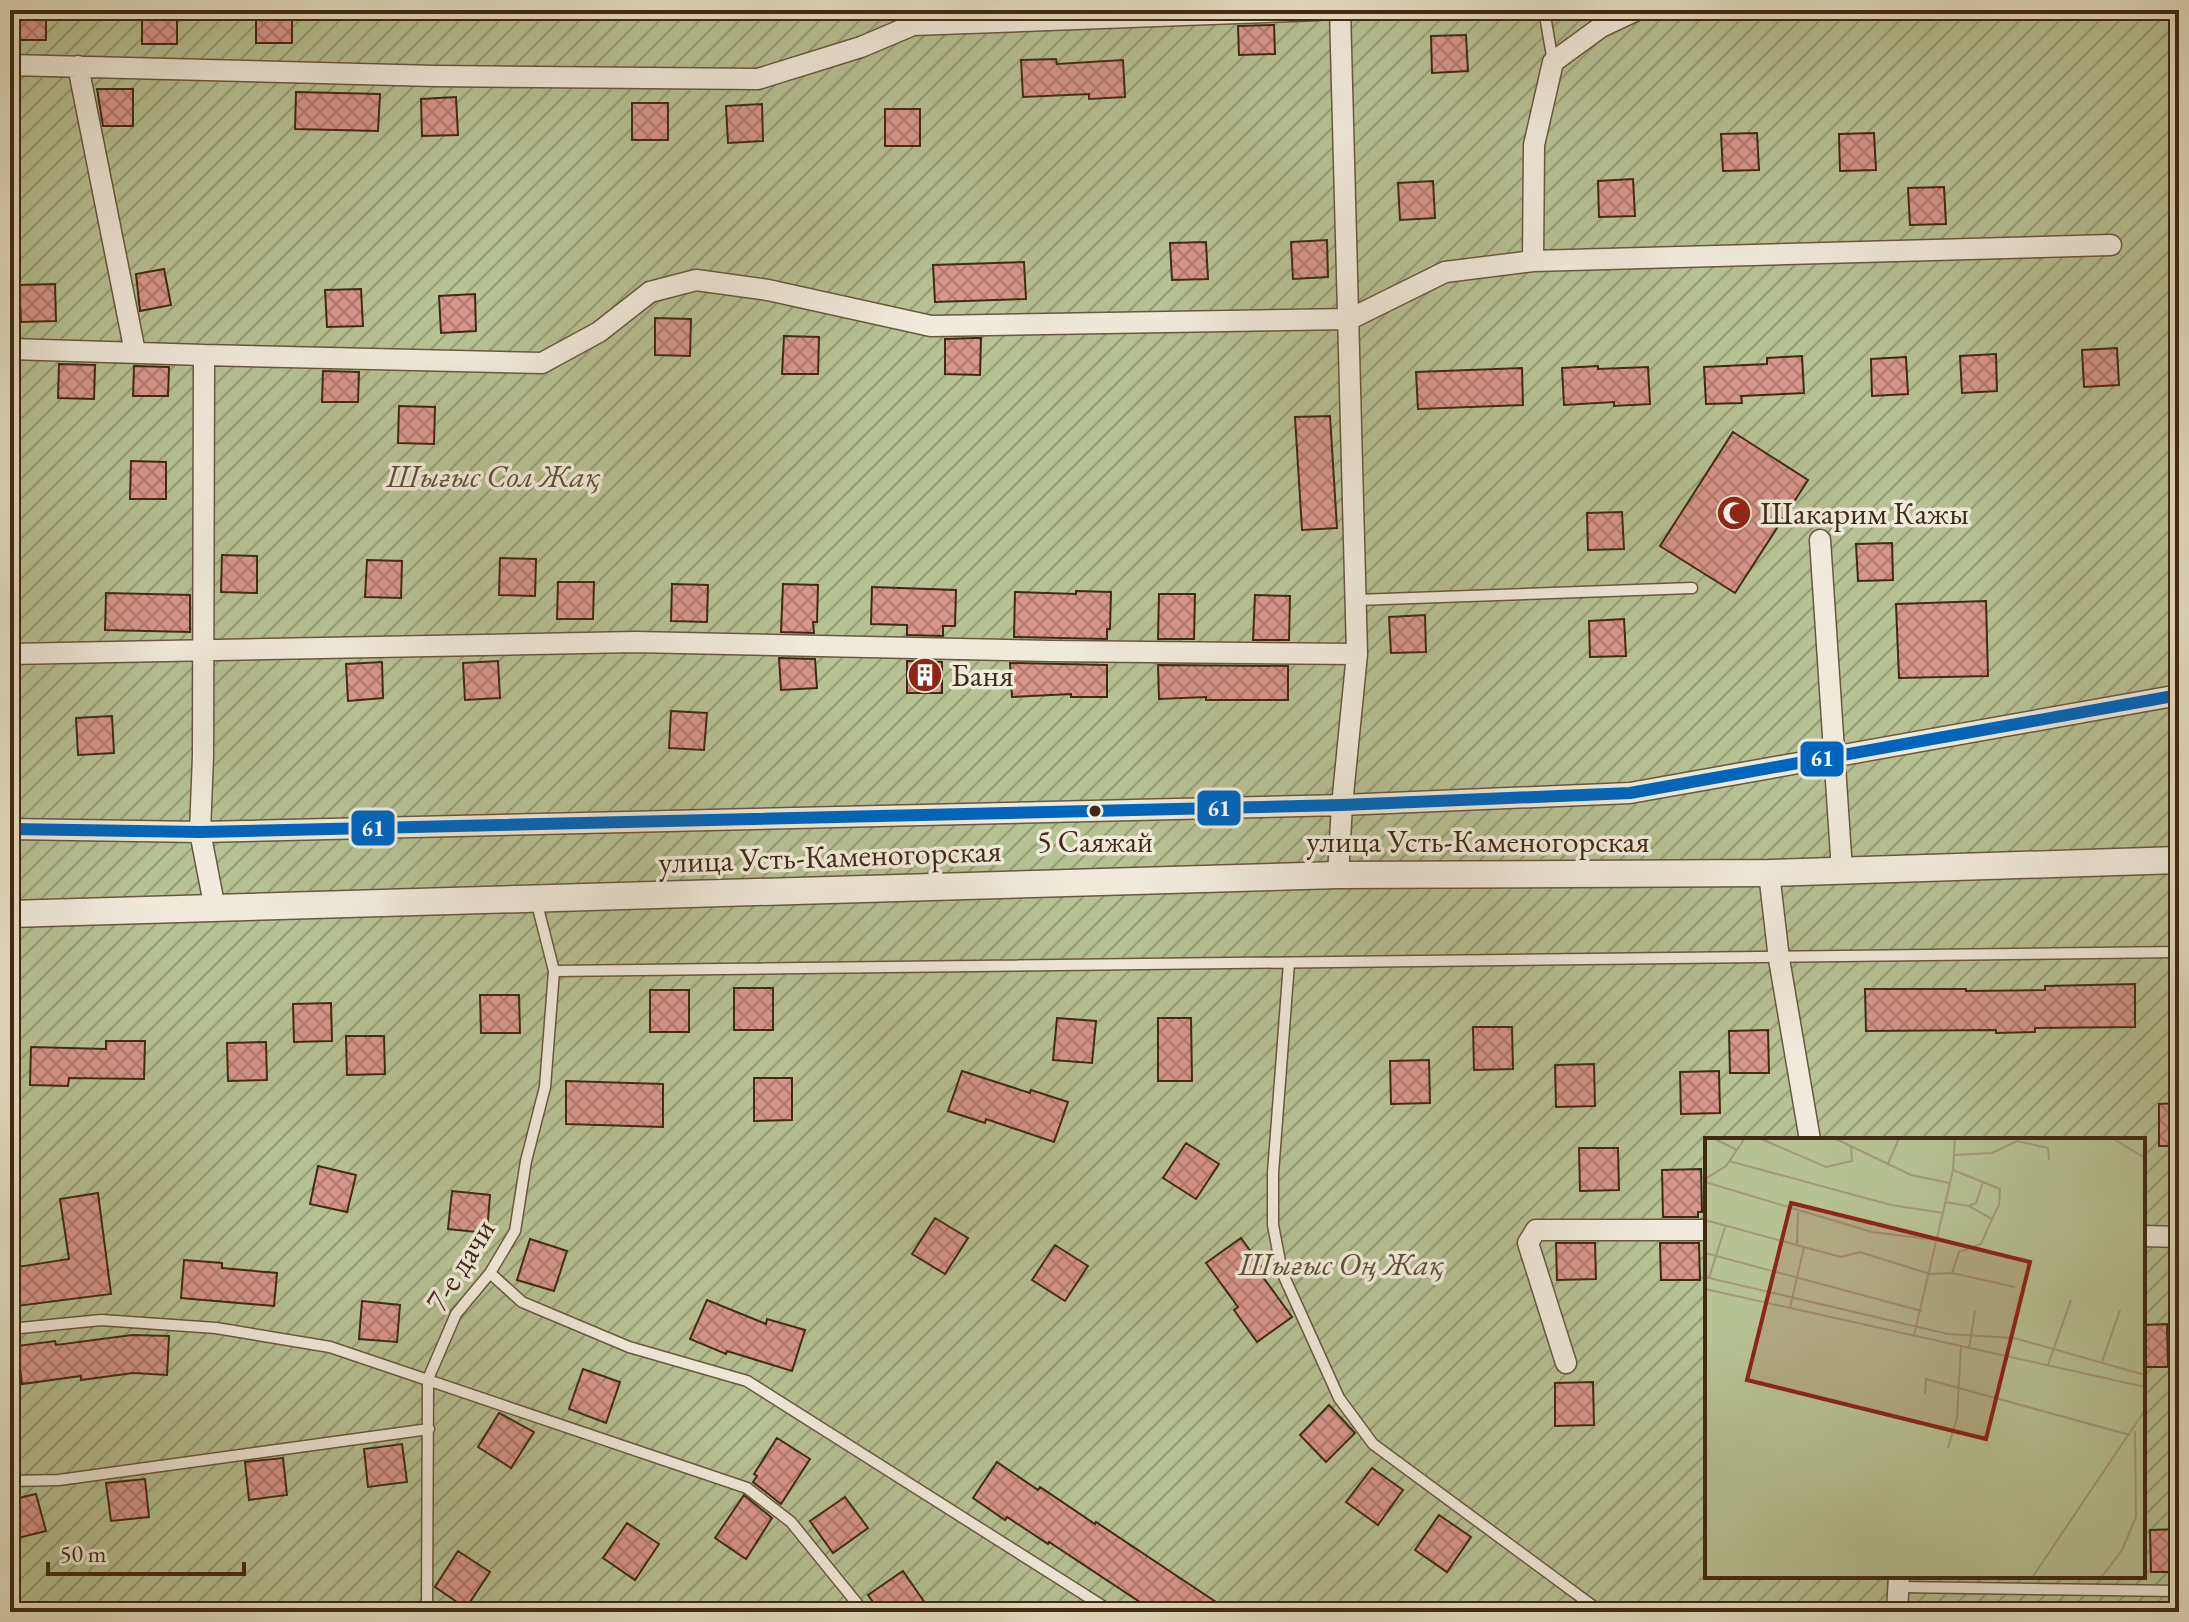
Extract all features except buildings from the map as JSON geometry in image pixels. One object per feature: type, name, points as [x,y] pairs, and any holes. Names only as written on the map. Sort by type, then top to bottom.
[{"type":"street","points":[[10,65],[435,76],[758,79],[861,47],[913,25],[1319,10]]},
{"type":"street","points":[[1338,875],[1357,654],[1340,10]]},
{"type":"street","points":[[1533,261],[1534,145],[1553,62],[1601,27],[1637,10]]},
{"type":"street","points":[[78,66],[135,352]]},
{"type":"street","points":[[10,349],[542,363],[599,332],[650,292],[696,280],[768,290],[931,326],[1350,319],[1445,272],[1533,261],[2111,245]]},
{"type":"street","points":[[204,355],[200,832],[215,909]]},
{"type":"street","points":[[1820,540],[1842,871]]},
{"type":"street","points":[[10,654],[635,642],[1357,654]]},
{"type":"street","points":[[10,829],[200,832],[1342,805],[1630,793],[2179,695]]},
{"type":"street","name":"улица Усть-Каменогорская","points":[[10,914],[1338,875],[1769,873],[2179,860]]},
{"type":"street","points":[[1769,873],[1779,959],[1810,1138]]},
{"type":"street","points":[[1566,1363],[1528,1243],[1536,1230],[1705,1230]]},
{"type":"street","points":[[2145,1236],[2179,1237]]},
{"type":"street","points":[[1897,1612],[1900,1582]]},
{"type":"lane","points":[[1544,10],[1553,62]]},
{"type":"lane","points":[[1356,600],[1692,588]]},
{"type":"lane","name":"7-е дачи","points":[[427,1612],[428,1379],[456,1314],[490,1273],[515,1231],[526,1161],[545,1087],[554,971],[535,899]]},
{"type":"lane","points":[[554,971],[2179,952]]},
{"type":"lane","points":[[1289,963],[1273,1173],[1273,1225],[1282,1272],[1339,1398],[1373,1444],[1601,1612]]},
{"type":"lane","points":[[490,1273],[522,1302],[629,1347],[747,1381],[1112,1612]]},
{"type":"lane","points":[[10,1329],[101,1320],[216,1328],[330,1347],[428,1379],[747,1488],[791,1522],[864,1612]]},
{"type":"lane","points":[[10,1481],[59,1480],[429,1429]]},
{"type":"lane","points":[[1900,1582],[2179,1591]]},
{"type":"green space","name":"Шығыс Сол Жақ","points":[[10,10],[2179,10],[2179,1612],[10,1612]]},
{"type":"transit line","name":"61","points":[[10,829],[200,832],[1342,805],[1630,793],[2179,695]]},
{"type":"place","name":"Шакарим Кажы","points":[[1734,513]]},
{"type":"place","name":"Баня","points":[[925,675]]},
{"type":"place","name":"5 Саяжай","points":[[1095,811]]},
{"type":"park label","name":"Шығыс Оң Жақ","points":[[1341,1264]]}]
